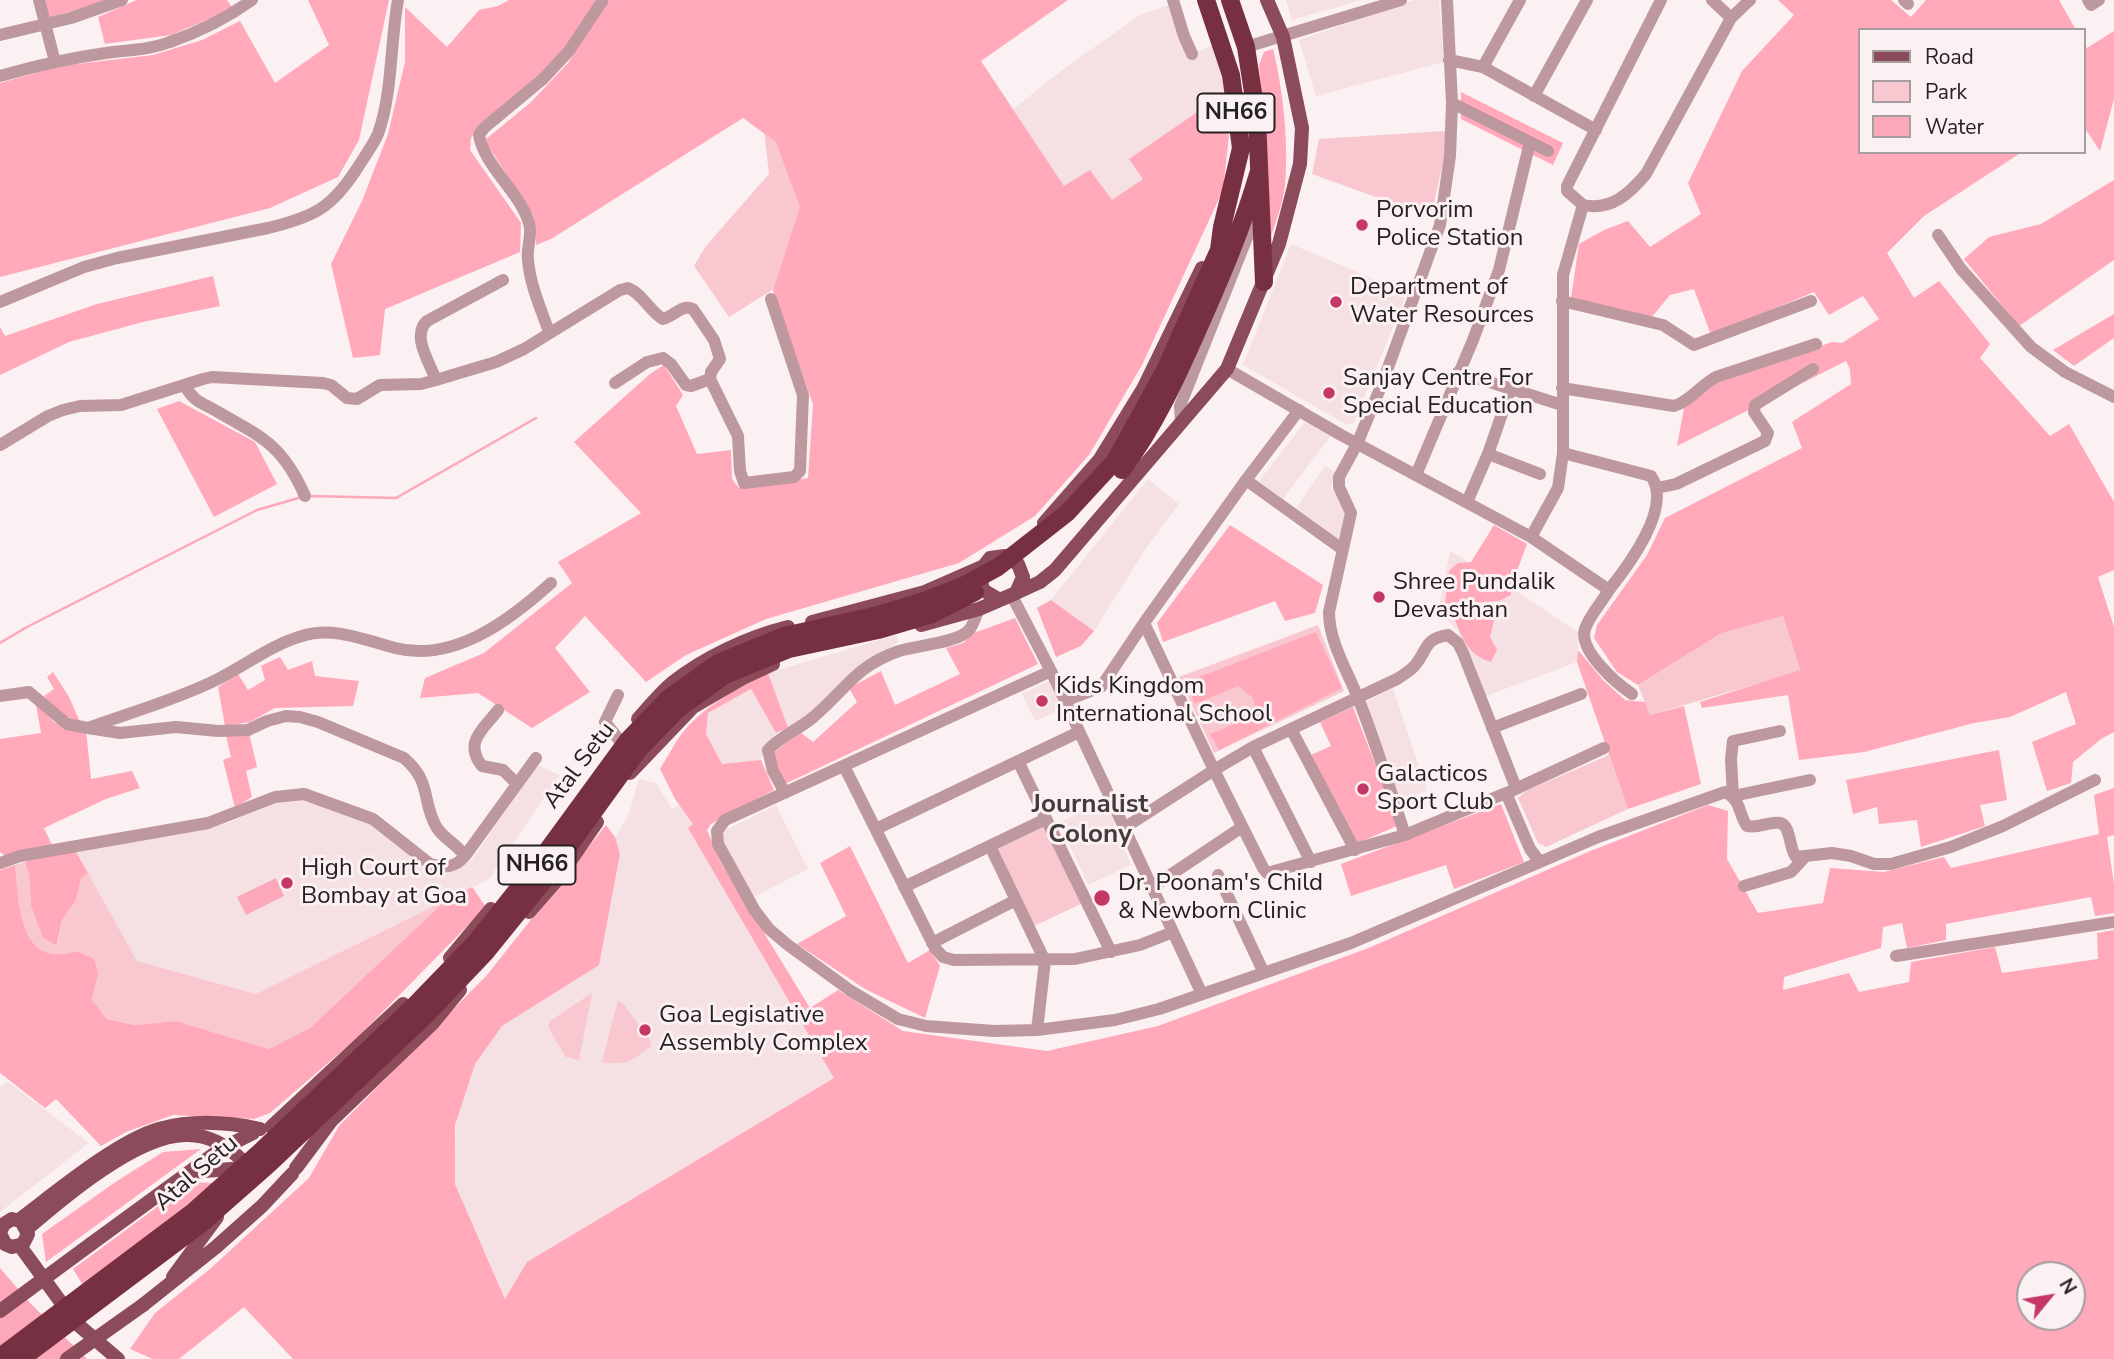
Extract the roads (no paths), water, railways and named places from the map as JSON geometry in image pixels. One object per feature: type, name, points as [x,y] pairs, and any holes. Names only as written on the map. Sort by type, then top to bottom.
[{"type":"highway","name":"NH66","points":[[1119,465],[1143,443],[1173,385],[1207,292],[1241,148],[1231,75],[1206,0]]},
{"type":"highway","points":[[1230,0],[1246,47]]},
{"type":"highway","name":"NH66","points":[[1207,292],[1247,214],[1259,171],[1257,119],[1246,47]]},
{"type":"highway","points":[[1259,171],[1264,282]]},
{"type":"highway","name":"Atal Setu","points":[[0,1357],[193,1212],[415,1005],[475,943],[533,870],[628,740],[669,698],[718,663],[784,636],[874,616],[963,586],[998,567],[1068,513],[1119,465]]},
{"type":"highway","name":"Atal Setu","points":[[21,1359],[202,1223],[269,1164],[425,1015],[485,953],[545,879],[639,749],[678,709],[725,676],[789,649],[878,630],[921,617],[969,595],[1014,568],[1075,522],[1119,465]]},
{"type":"main road","points":[[67,1359],[189,1270],[262,1206],[294,1171],[331,1121],[432,1024],[557,880],[635,766],[661,743],[694,707],[743,678],[814,649],[945,620],[979,609],[1040,582],[1055,570],[1227,369],[1279,244],[1300,164],[1302,128],[1283,37],[1267,0]]},
{"type":"main road","points":[[171,1281],[246,1168],[244,1146],[406,1001],[455,952],[522,874],[620,741],[671,684],[742,642],[774,631],[925,592],[982,567],[990,558],[1000,555],[1048,520],[1100,459],[1143,389],[1222,227]]},
{"type":"main road","points":[[982,567],[979,578],[983,590],[992,597],[1009,596],[1022,582],[1021,568],[1014,560],[1000,555]]},
{"type":"main road","points":[[23,1224],[28,1237],[20,1246],[5,1244],[0,1232],[8,1221],[23,1224],[49,1210],[117,1161],[160,1139],[186,1135],[207,1138],[227,1146],[256,1180],[271,1184],[286,1179],[294,1171],[299,1152],[297,1144],[286,1132],[240,1125],[186,1123],[157,1130],[111,1154],[23,1224]]},
{"type":"main road","points":[[0,1311],[227,1146],[261,1130]]},
{"type":"main road","points":[[190,1172],[246,1168]]},
{"type":"main road","points":[[20,1246],[76,1323],[118,1359]]},
{"type":"street","points":[[39,0],[55,62]]},
{"type":"street","points":[[0,36],[45,25],[122,0]]},
{"type":"street","points":[[0,76],[55,62],[168,43],[217,22],[252,0]]},
{"type":"street","points":[[0,302],[84,267],[279,226],[322,209],[342,191],[377,136],[387,100],[398,0]]},
{"type":"street","points":[[549,332],[529,271],[527,253],[531,237],[530,225],[524,211],[484,149],[479,135],[543,79],[569,51],[603,0]]},
{"type":"street","points":[[1173,0],[1192,54]]},
{"type":"street","points":[[1246,47],[1401,0]]},
{"type":"street","points":[[1405,835],[1358,698],[1329,626],[1329,612],[1351,513],[1339,486],[1339,477],[1356,444],[1400,337],[1440,225],[1450,156],[1452,103],[1447,0]]},
{"type":"street","points":[[1483,67],[1520,0]]},
{"type":"street","points":[[1534,96],[1587,0]]},
{"type":"street","points":[[1661,0],[1567,186],[1567,191],[1583,205],[1592,207],[1614,204],[1646,174],[1731,18],[1749,0]]},
{"type":"street","points":[[1712,0],[1731,18]]},
{"type":"street","points":[[2088,0],[2091,5],[2099,0]]},
{"type":"street","points":[[1449,60],[1483,67],[1596,130]]},
{"type":"street","points":[[1452,103],[1548,151]]},
{"type":"street","points":[[1416,475],[1473,340],[1499,270],[1530,142]]},
{"type":"street","points":[[1531,537],[1558,488],[1563,453],[1563,275],[1583,205]]},
{"type":"street","points":[[1181,422],[1181,406],[1248,235],[1247,214]]},
{"type":"street","points":[[1938,235],[1961,269],[2031,347],[2065,372],[2114,397]]},
{"type":"street","points":[[436,380],[419,337],[421,326],[503,280]]},
{"type":"street","points":[[0,445],[63,410],[80,406],[121,405],[212,377],[323,383],[331,385],[347,398],[358,399],[380,386],[421,384],[496,362],[524,349],[620,290],[628,288],[637,292],[663,319],[681,309],[693,309],[714,340],[720,359],[711,372],[710,379],[738,436],[740,471],[744,483],[794,477],[800,471],[803,395],[771,299]]},
{"type":"street","points":[[1562,301],[1663,325],[1694,345],[1811,301]]},
{"type":"street","points":[[1562,387],[1674,406],[1681,404],[1706,382],[1716,377],[1816,344]]},
{"type":"street","points":[[615,383],[647,362],[663,358],[671,364],[685,386],[710,379]]},
{"type":"street","points":[[1227,369],[1356,444],[1531,537],[1609,590]]},
{"type":"street","points":[[1657,488],[1676,484],[1765,440],[1768,433],[1754,412],[1755,405],[1813,369]]},
{"type":"street","points":[[1458,372],[1562,404]]},
{"type":"street","points":[[185,386],[199,404],[212,408],[267,439],[289,464],[304,496]]},
{"type":"street","points":[[1467,502],[1488,454],[1511,388]]},
{"type":"street","points":[[1065,701],[1101,687],[1246,480],[1299,411]]},
{"type":"street","points":[[1563,453],[1651,476],[1657,488],[1653,518],[1631,562],[1609,590],[1585,629],[1585,640],[1591,653],[1616,683],[1632,694]]},
{"type":"street","points":[[1488,454],[1540,474]]},
{"type":"street","points":[[1246,480],[1342,549]]},
{"type":"street","points":[[88,728],[216,680],[271,648],[309,634],[345,634],[397,649],[422,653],[446,649],[474,638],[526,605],[551,583]]},
{"type":"street","points":[[1009,596],[1051,671],[1201,992]]},
{"type":"street","points":[[785,793],[768,758],[768,751],[773,744],[812,718],[864,667],[902,650],[964,635],[972,628],[979,609]]},
{"type":"street","points":[[1144,623],[1242,827],[1267,873],[1405,835],[1511,791],[1604,748]]},
{"type":"street","points":[[1124,828],[1254,747],[1408,672],[1416,664],[1427,644],[1436,637],[1448,635],[1458,643],[1463,653],[1492,728],[1530,849],[1540,862]]},
{"type":"street","points":[[1051,671],[725,820],[717,831],[718,844],[755,911],[769,929],[851,990],[898,1019],[926,1026],[994,1031],[1037,1030],[1115,1020],[1158,1009],[1201,992],[1351,943],[1598,837],[1717,793],[1725,792],[1733,796],[1747,826],[1754,828],[1779,822],[1784,824],[1791,851],[1796,857],[1832,853],[1874,864],[1891,864],[1951,847],[2003,827],[2095,780]]},
{"type":"street","points":[[0,696],[29,692],[67,724],[120,733],[176,727],[218,732],[248,730],[286,716],[318,722],[404,758],[416,768],[426,789],[431,816],[438,830],[460,848],[465,856]]},
{"type":"street","points":[[1492,728],[1581,694]]},
{"type":"street","points":[[618,695],[605,722],[620,741]]},
{"type":"street","points":[[498,710],[475,739],[474,751],[482,766],[503,770],[517,784]]},
{"type":"street","points":[[1291,729],[1355,850]]},
{"type":"street","points":[[1733,796],[1733,741],[1780,731]]},
{"type":"street","points":[[876,830],[1079,732]]},
{"type":"street","points":[[1254,747],[1311,862]]},
{"type":"street","points":[[0,863],[20,856],[208,822],[275,797],[304,794],[373,819],[430,864],[453,866],[465,856],[537,758]]},
{"type":"street","points":[[1018,761],[1111,952]]},
{"type":"street","points":[[844,766],[932,943],[943,957],[954,960],[1075,959],[1139,945],[1173,932]]},
{"type":"street","points":[[1733,796],[1810,780]]},
{"type":"street","points":[[904,887],[1046,819]]},
{"type":"street","points":[[1151,888],[1242,827]]},
{"type":"street","points":[[990,846],[1045,961],[1037,1030]]},
{"type":"street","points":[[1744,886],[1791,872],[1804,858]]},
{"type":"street","points":[[1218,875],[1263,971]]},
{"type":"street","points":[[932,943],[1016,900]]},
{"type":"street","points":[[1896,956],[2114,922]]},
{"type":"water","points":[[1051,600],[1094,631],[1081,646],[1056,657],[1037,608]]},
{"type":"water","points":[[276,878],[284,896],[246,915],[237,897]]},
{"type":"water","points":[[0,1268],[31,1304],[87,1359],[0,1359]]},
{"type":"waterway","points":[[309,496],[396,498],[536,418]]},
{"type":"waterway","points":[[0,643],[257,510],[302,497]]},
{"type":"place","name":"Porvorim Police Station","points":[[1362,225]]},
{"type":"place","name":"Department of Water Resources","points":[[1336,302]]},
{"type":"place","name":"Sanjay Centre For Special Education","points":[[1329,393]]},
{"type":"place","name":"Shree Pundalik Devasthan","points":[[1379,597]]},
{"type":"place","name":"Kids Kingdom International School","points":[[1042,701]]},
{"type":"place","name":"Galacticos Sport Club","points":[[1363,789]]},
{"type":"place","name":"High Court of Bombay at Goa","points":[[287,883]]},
{"type":"place","name":"Dr. Poonam's Child & Newborn Clinic","points":[[1102,898]]},
{"type":"place","name":"Goa Legislative Assembly Complex","points":[[645,1030]]},
{"type":"district","name":"Journalist Colony","points":[[1090,821]]}]
